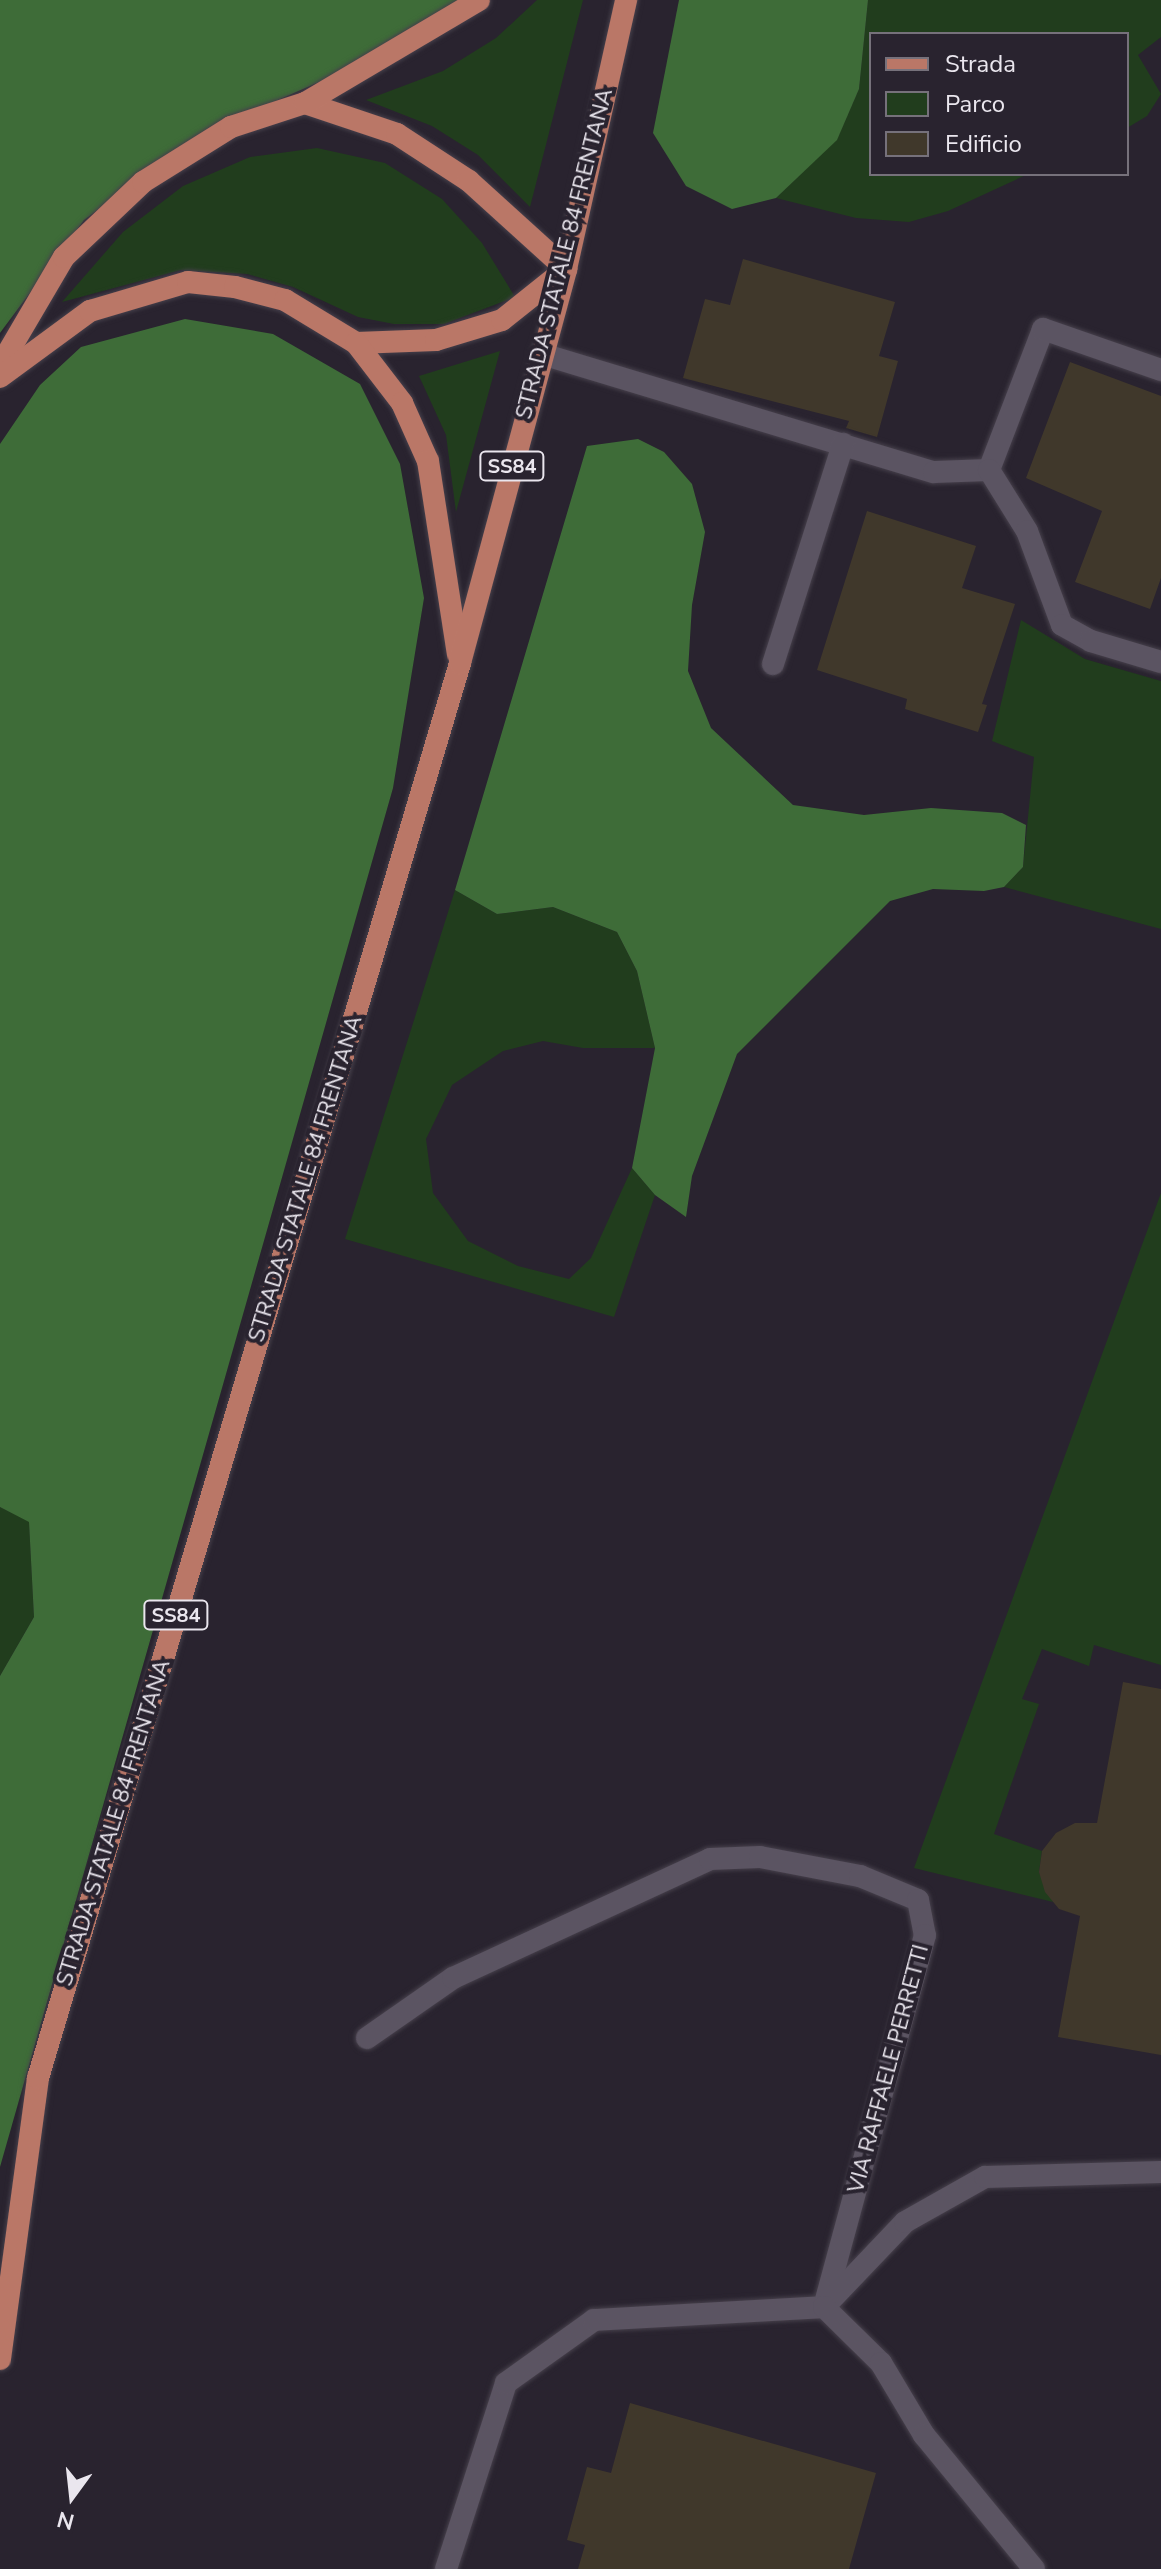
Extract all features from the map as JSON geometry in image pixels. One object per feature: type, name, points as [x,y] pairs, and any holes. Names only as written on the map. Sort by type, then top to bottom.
[{"type":"main road","points":[[0,366],[64,257],[143,182],[231,127],[305,103],[479,0]]},
{"type":"main road","name":"STRADA STATALE 84 FRENTANA","points":[[0,2359],[38,2078],[460,663],[566,269],[626,0]]},
{"type":"main road","points":[[305,103],[397,134],[469,181],[566,269],[502,320],[436,340],[356,343]]},
{"type":"main road","points":[[0,377],[90,311],[188,282],[285,300],[356,343],[402,403],[428,461],[460,663]]},
{"type":"street","points":[[989,470],[1043,329],[1161,370]]},
{"type":"street","points":[[542,354],[934,472],[989,470]]},
{"type":"street","points":[[773,664],[843,444]]},
{"type":"street","points":[[989,470],[1027,531],[1062,625],[1091,641],[1161,662]]},
{"type":"street","name":"VIA RAFFAELE PERRETTI","points":[[367,2038],[453,1978],[710,1859],[760,1857],[860,1876],[918,1900],[925,1935],[915,1979],[824,2307]]},
{"type":"street","points":[[446,2569],[506,2383],[594,2320],[824,2307],[905,2222],[985,2177],[1161,2172]]},
{"type":"street","points":[[824,2307],[881,2363],[924,2435],[1034,2569]]},
{"type":"green space","points":[[0,0],[461,0],[335,75],[200,134],[84,220],[0,333]]},
{"type":"green space","points":[[537,0],[583,0],[530,207],[478,155],[432,126],[366,100],[443,71],[496,38]]},
{"type":"green space","points":[[679,0],[868,0],[859,89],[837,140],[776,198],[732,209],[686,186],[653,133]]},
{"type":"green space","points":[[868,0],[1161,0],[1161,37],[1138,55],[1161,94],[1147,116],[1129,127],[1129,32],[869,32],[869,176],[1024,176],[948,211],[909,222],[856,218],[776,198],[837,139],[859,89]]},
{"type":"green space","points":[[317,148],[385,163],[442,199],[482,243],[515,297],[444,324],[394,324],[358,317],[293,287],[247,274],[181,270],[62,302],[123,232],[183,186],[250,157]]},
{"type":"green space","points":[[185,319],[273,334],[360,384],[400,464],[424,598],[393,788],[0,2167],[0,1676],[34,1617],[29,1522],[0,1507],[0,444],[40,385],[81,347]]},
{"type":"green space","points":[[500,351],[456,512],[446,435],[419,376]]},
{"type":"green space","points":[[638,439],[664,452],[692,484],[705,532],[692,605],[688,671],[711,728],[793,805],[864,815],[931,808],[1002,813],[1026,825],[1023,867],[1004,887],[984,891],[933,889],[890,901],[737,1054],[692,1176],[686,1217],[655,1195],[632,1168],[655,1048],[637,971],[617,932],[553,907],[497,914],[455,890],[587,446]]},
{"type":"green space","points":[[1021,620],[1085,659],[1161,681],[1161,929],[1004,887],[1023,867],[1034,757],[992,741]]},
{"type":"green space","points":[[455,890],[497,914],[553,907],[617,932],[637,971],[655,1048],[583,1048],[543,1041],[503,1051],[452,1085],[426,1139],[433,1193],[468,1241],[518,1266],[569,1279],[591,1258],[632,1168],[655,1195],[614,1317],[345,1239]]},
{"type":"green space","points":[[1161,1193],[1161,1665],[1094,1645],[1089,1666],[1042,1649],[1022,1699],[1039,1704],[994,1834],[1042,1851],[1039,1872],[1053,1902],[914,1868]]},
{"type":"green space","points":[[0,1507],[29,1521],[34,1617],[0,1676]]},
{"type":"building","points":[[743,259],[895,302],[879,356],[898,361],[877,437],[846,428],[849,421],[683,378],[705,299],[730,305]]},
{"type":"building","points":[[1070,362],[1161,396],[1161,578],[1150,609],[1075,582],[1102,511],[1026,478]]},
{"type":"building","points":[[867,511],[976,546],[962,588],[1015,604],[982,704],[987,705],[978,732],[905,709],[907,699],[817,670]]},
{"type":"building","points":[[1123,1682],[1161,1689],[1161,2055],[1058,2037],[1080,1916],[1059,1909],[1045,1892],[1039,1872],[1042,1851],[1056,1833],[1075,1823],[1097,1823]]},
{"type":"building","points":[[630,2403],[876,2473],[849,2569],[578,2569],[585,2545],[567,2540],[587,2467],[611,2473]]}]
